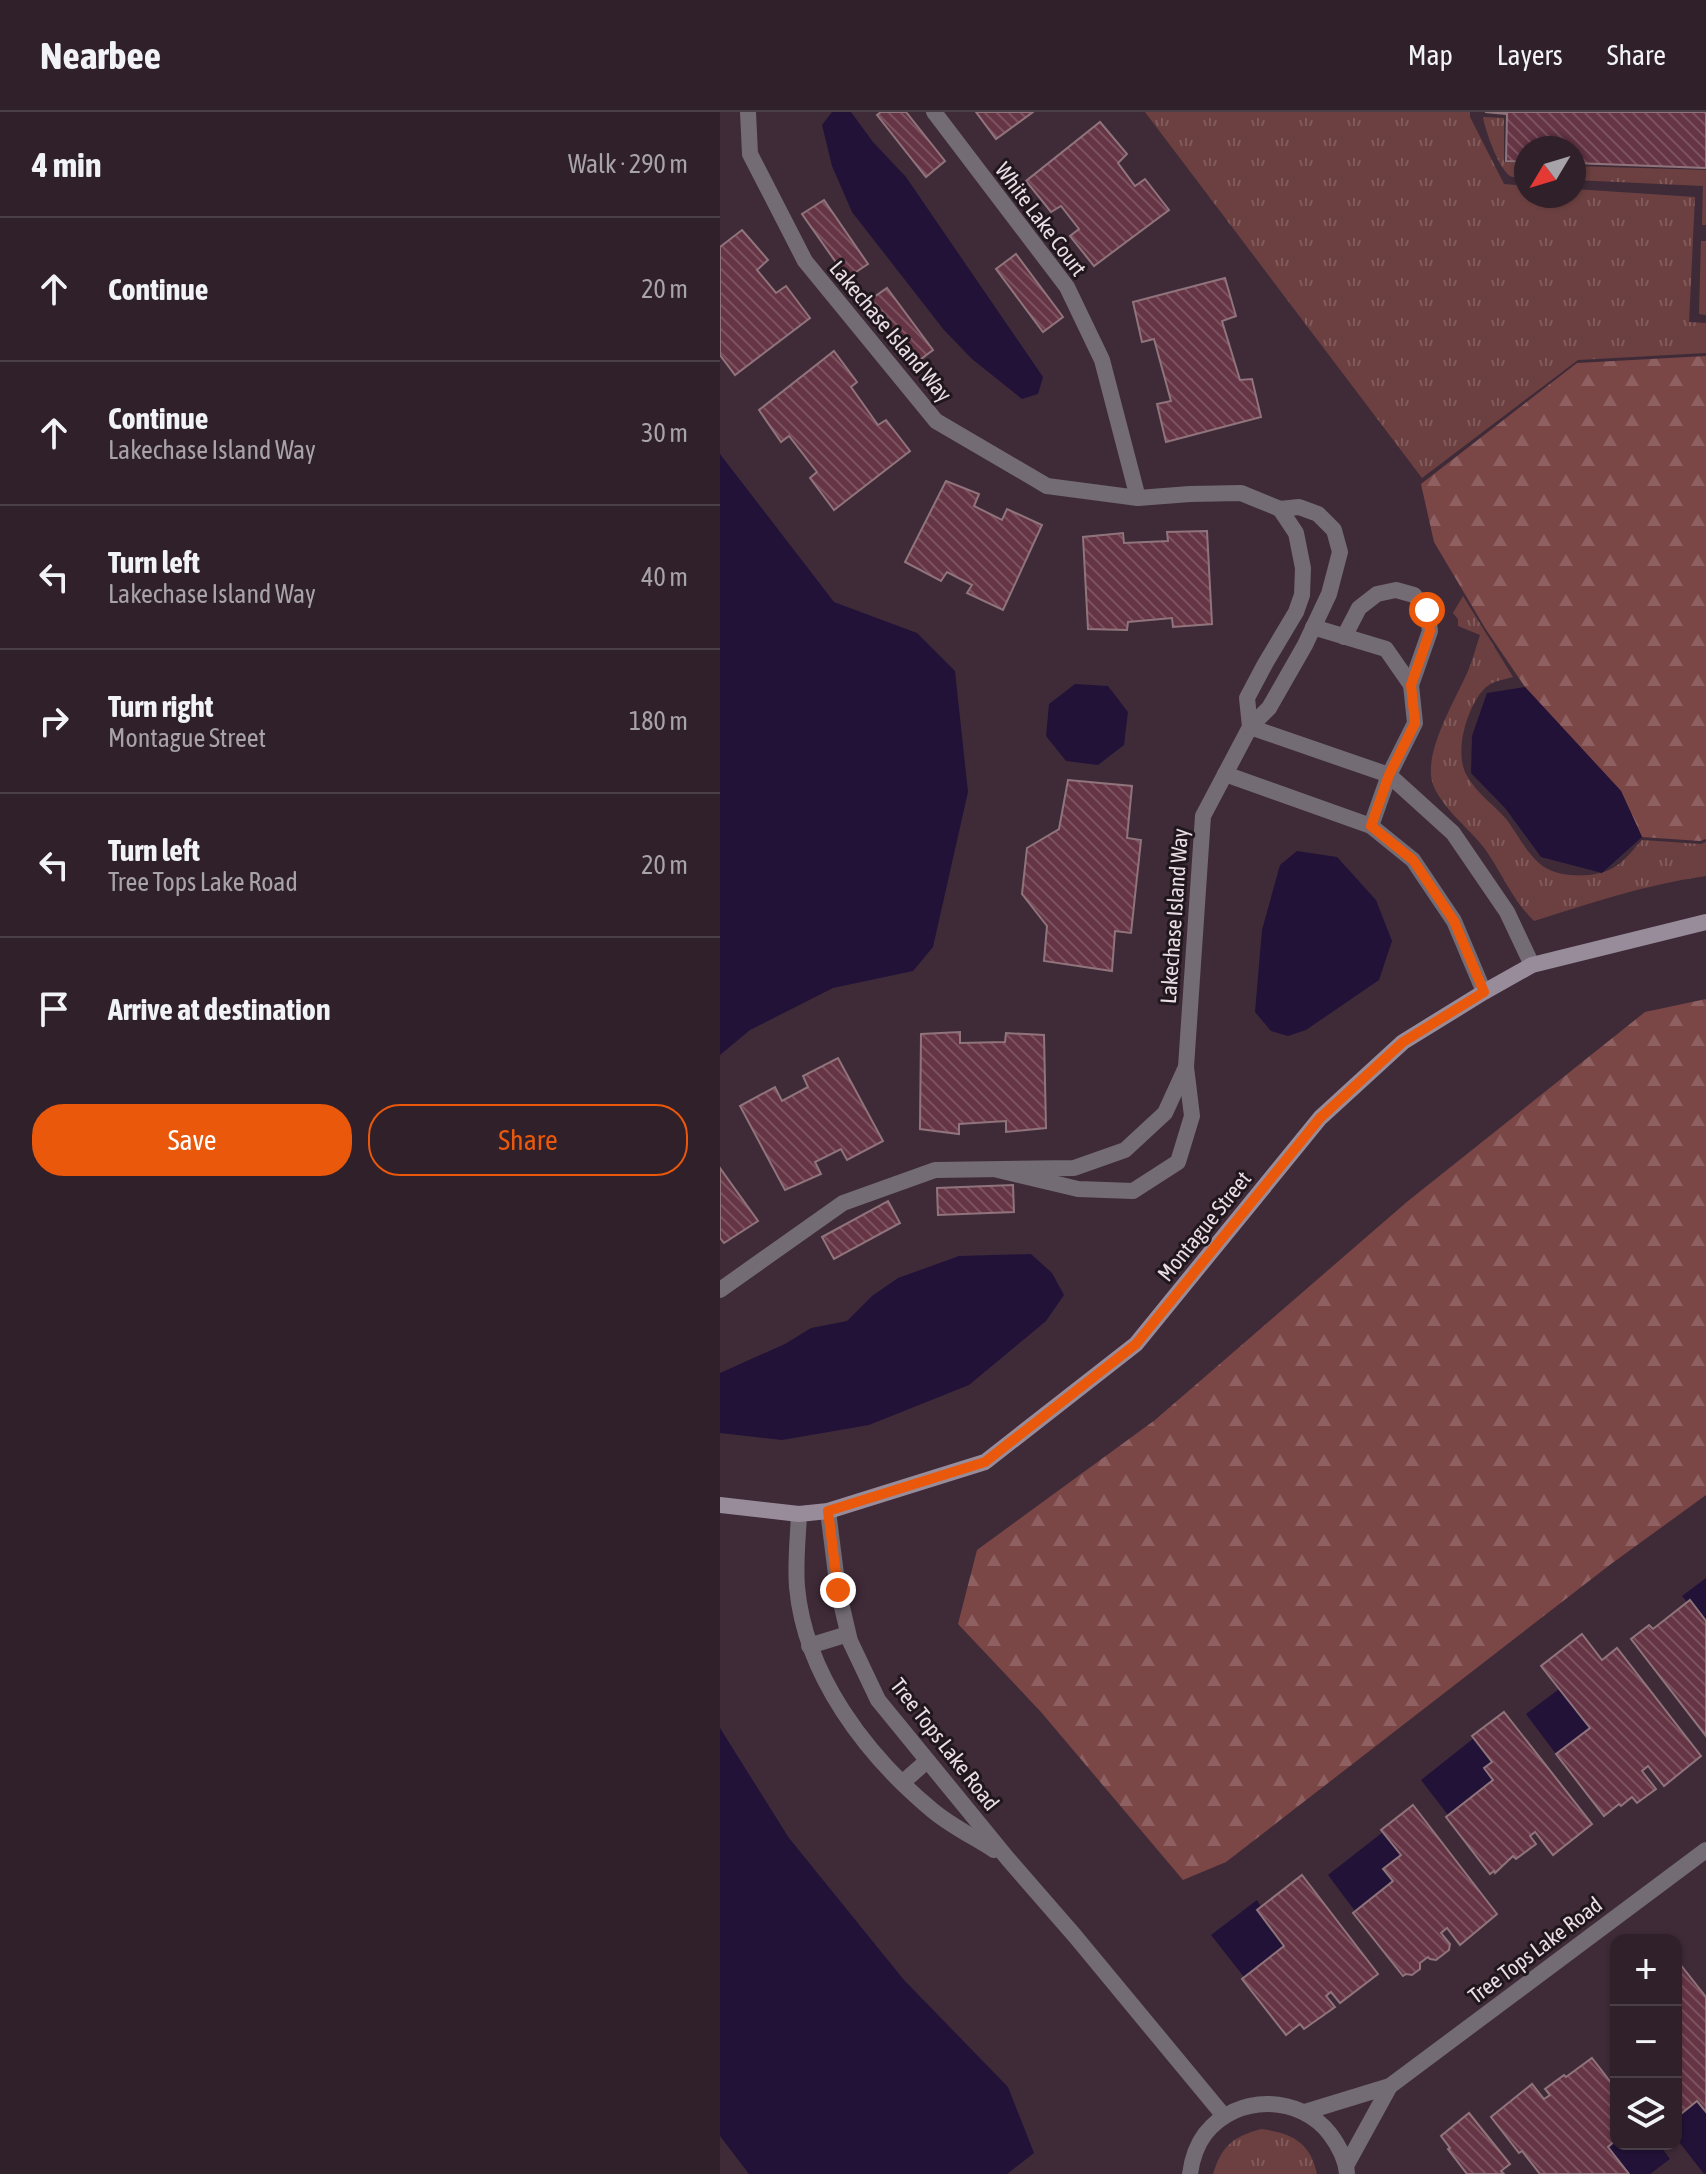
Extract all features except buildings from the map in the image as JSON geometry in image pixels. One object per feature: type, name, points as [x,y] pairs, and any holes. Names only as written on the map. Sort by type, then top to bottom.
[{"type":"street","name":"Lakechase Island Way","points":[[748,112],[750,154],[805,261],[936,421],[1047,486],[1138,498],[1241,493],[1280,509],[1299,507],[1318,514],[1334,530],[1340,552],[1329,594],[1313,627],[1269,708],[1250,727],[1203,816],[1186,1067],[1192,1116],[1178,1162],[1133,1191],[1078,1189],[998,1170]]},
{"type":"street","name":"White Lake Court","points":[[934,112],[1067,287],[1102,360],[1138,498]]},
{"type":"street","points":[[1280,509],[1296,533],[1303,568],[1302,595],[1296,612],[1247,698],[1250,727],[1389,775],[1453,833],[1507,912],[1532,965]]},
{"type":"street","points":[[1344,637],[1359,608],[1377,594],[1396,590],[1414,595],[1427,610],[1430,631],[1411,685],[1415,723],[1389,775],[1371,826]]},
{"type":"street","points":[[1313,627],[1386,649],[1411,685]]},
{"type":"street","points":[[1225,774],[1371,826],[1413,860],[1454,921],[1484,992]]},
{"type":"street","name":"Montague Street","points":[[720,1505],[799,1514],[828,1511],[985,1462],[1136,1344],[1320,1118],[1403,1042],[1532,965],[1706,922]]},
{"type":"street","name":"Lakechase Island Way","points":[[720,1290],[843,1203],[935,1170],[1074,1168],[1125,1150],[1165,1113],[1186,1067]]},
{"type":"street","name":"Tree Tops Lake Road","points":[[828,1511],[838,1590],[848,1634],[878,1700],[1224,2116],[1243,2107],[1264,2103],[1285,2105],[1305,2112],[1324,2126],[1338,2144],[1346,2170]]},
{"type":"street","name":"Tree Tops Lake Road","points":[[799,1514],[796,1584],[801,1615],[809,1646],[836,1702],[858,1735],[933,1812],[1008,1859]]},
{"type":"street","points":[[809,1646],[848,1634]]},
{"type":"street","points":[[903,1782],[927,1761]]},
{"type":"street","name":"Tree Tops Lake Road","points":[[1305,2112],[1390,2086],[1706,1850]]},
{"type":"street","name":"Tree Tops Lake Road","points":[[1346,2170],[1390,2086]]},
{"type":"street","points":[[1190,2174],[1193,2155],[1206,2133],[1224,2116]]},
{"type":"green space","points":[[1145,112],[1470,112],[1504,184],[1514,185],[1514,208],[1586,208],[1586,190],[1695,197],[1689,322],[1706,323],[1706,353],[1578,360],[1422,478]]},
{"type":"green space","points":[[1483,117],[1504,118],[1504,162],[1514,163],[1514,177],[1503,168]]},
{"type":"green space","points":[[1586,166],[1706,170],[1706,225],[1702,225],[1703,186],[1586,181]]},
{"type":"green space","points":[[1701,241],[1706,241],[1706,315],[1699,314]]},
{"type":"green space","points":[[1706,356],[1706,839],[1642,837],[1621,791],[1525,687],[1485,628],[1434,542],[1421,484],[1577,363]]},
{"type":"green space","points":[[1463,596],[1513,677],[1488,686],[1473,706],[1464,730],[1463,765],[1474,787],[1507,820],[1531,854],[1547,869],[1578,876],[1599,873],[1616,866],[1642,840],[1706,842],[1706,876],[1641,889],[1534,921],[1527,913],[1485,849],[1439,796],[1431,775],[1435,744],[1468,671],[1480,635],[1458,626],[1458,619],[1453,613]]},
{"type":"green space","points":[[1706,999],[1706,1495],[1611,1564],[1226,1862],[1183,1880],[1041,1712],[958,1624],[977,1550],[1155,1420],[1408,1201],[1645,1012]]},
{"type":"green space","points":[[1261,2129],[1282,2133],[1298,2141],[1310,2154],[1317,2174],[1213,2174],[1220,2156],[1230,2144],[1243,2135]]},
{"type":"shaded area","points":[[832,112],[851,112],[873,142],[906,177],[1043,377],[1038,394],[1022,399],[972,359],[944,330],[852,212],[832,166],[822,125]]},
{"type":"shaded area","points":[[720,454],[834,602],[917,633],[955,671],[968,792],[933,947],[913,971],[833,988],[750,1030],[720,1055]]},
{"type":"shaded area","points":[[1075,684],[1108,686],[1128,712],[1124,745],[1098,765],[1066,761],[1046,736],[1049,704]]},
{"type":"shaded area","points":[[1525,687],[1621,791],[1642,837],[1602,873],[1541,857],[1505,808],[1471,773],[1472,736],[1487,693]]},
{"type":"shaded area","points":[[1297,851],[1337,857],[1376,900],[1392,941],[1379,980],[1306,1030],[1288,1036],[1271,1031],[1255,1012],[1262,930],[1280,865]]},
{"type":"shaded area","points":[[1031,1254],[1052,1273],[1064,1295],[1046,1321],[969,1385],[869,1425],[782,1440],[720,1433],[720,1373],[785,1344],[811,1328],[847,1321],[872,1296],[898,1278],[959,1256]]},
{"type":"shaded area","points":[[1706,1578],[1706,1621],[1690,1600],[1687,1602],[1682,1596]]},
{"type":"shaded area","points":[[1559,1689],[1590,1728],[1556,1754],[1526,1714]]},
{"type":"shaded area","points":[[720,1728],[789,1838],[904,1980],[1008,2087],[1034,2153],[1007,2174],[749,2174],[720,2136]]},
{"type":"shaded area","points":[[1474,1738],[1492,1762],[1484,1768],[1493,1780],[1448,1815],[1421,1780]]},
{"type":"shaded area","points":[[1383,1832],[1401,1855],[1384,1869],[1393,1881],[1355,1911],[1328,1875]]},
{"type":"shaded area","points":[[1257,1900],[1284,1946],[1244,1977],[1211,1935]]},
{"type":"shaded area","points":[[1697,2101],[1706,2112],[1704,2174],[1682,2146],[1682,2113]]},
{"type":"shaded area","points":[[1610,2150],[1663,2150],[1670,2159],[1650,2174],[1629,2174]]},
{"type":"route","points":[[838,1590],[828,1511],[985,1462],[1136,1344],[1320,1118],[1403,1042],[1484,992],[1454,921],[1413,860],[1371,826],[1389,775],[1415,723],[1411,685],[1430,631],[1427,610]]}]
